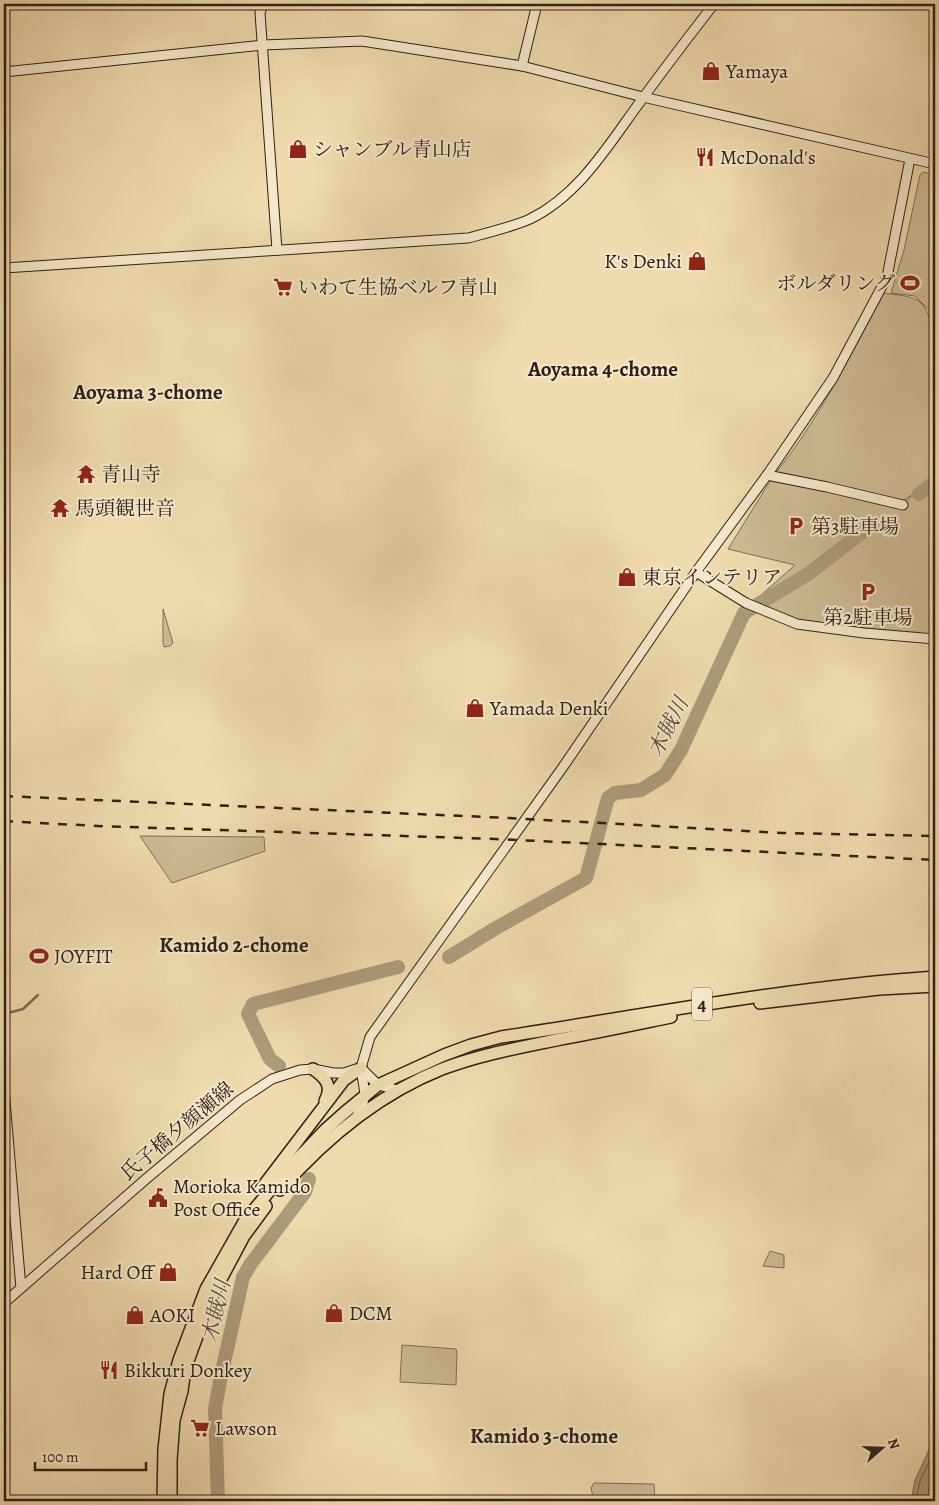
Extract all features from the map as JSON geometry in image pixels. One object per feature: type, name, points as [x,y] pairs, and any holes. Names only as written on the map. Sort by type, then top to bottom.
[{"type":"highway","name":"4","points":[[163,1501],[166,1431],[170,1394],[179,1360],[206,1289],[244,1222],[292,1165],[325,1130],[365,1094],[378,1085],[444,1055],[500,1037],[741,998],[877,981],[935,977]]},
{"type":"highway","name":"4","points":[[171,1501],[171,1460],[174,1420],[182,1391],[185,1369],[211,1298],[244,1236],[274,1197],[294,1173],[356,1118],[398,1090],[442,1069],[490,1054],[714,1008],[879,989],[935,986]]},
{"type":"highway","points":[[179,1360],[197,1292],[233,1227],[344,1080],[361,1068]]},
{"type":"highway","points":[[313,1070],[324,1077],[328,1090],[328,1096],[317,1116]]},
{"type":"street","points":[[263,4],[260,13],[277,250]]},
{"type":"street","points":[[522,66],[536,4]]},
{"type":"street","points":[[4,268],[468,238],[529,219],[549,207],[580,181],[596,163],[643,97],[714,4]]},
{"type":"street","points":[[4,72],[263,45],[362,41],[522,66],[643,97],[935,164]]},
{"type":"street","points":[[356,1118],[362,1107],[365,1094],[361,1068],[370,1037],[563,767],[696,572],[767,475],[833,378],[887,277],[910,159]]},
{"type":"street","points":[[767,475],[902,505]]},
{"type":"street","points":[[696,572],[746,602],[796,624],[864,633],[935,639]]},
{"type":"street","points":[[361,1068],[378,1085],[398,1090]]},
{"type":"street","name":"氏子橋夕顔瀬線","points":[[4,1303],[146,1178],[240,1100],[272,1079],[300,1070],[344,1073],[361,1068]]},
{"type":"street","points":[[4,1089],[21,1288]]},
{"type":"shaded area","points":[[923,172],[935,175],[935,331],[929,310],[915,296],[891,293],[904,250],[920,175]]},
{"type":"shaded area","points":[[884,293],[907,296],[920,302],[928,314],[935,336],[935,635],[797,621],[751,604],[795,565],[728,549],[772,478],[904,502],[932,482],[904,500],[774,475],[820,410]]},
{"type":"shaded area","points":[[163,609],[173,643],[170,646],[164,647],[163,643]]},
{"type":"shaded area","points":[[140,836],[264,837],[265,851],[172,883]]},
{"type":"shaded area","points":[[770,1251],[784,1255],[784,1268],[763,1266]]},
{"type":"shaded area","points":[[402,1345],[456,1349],[456,1385],[400,1382]]},
{"type":"shaded area","points":[[594,1483],[654,1484],[655,1501],[594,1501],[591,1488]]},
{"type":"water","points":[[935,1437],[935,1501],[911,1501],[915,1480]]},
{"type":"waterway","name":"木賊川","points":[[919,494],[935,482]]},
{"type":"waterway","name":"木賊川","points":[[449,957],[496,928],[586,878],[608,798],[615,793],[641,790],[665,775],[681,750],[744,613],[808,574],[869,527]]},
{"type":"waterway","name":"木賊川","points":[[279,1066],[270,1059],[248,1014],[253,1004],[398,967]]},
{"type":"waterway","points":[[4,1014],[23,1009],[38,995]]},
{"type":"waterway","name":"木賊川","points":[[218,1501],[215,1409],[243,1277],[305,1192],[309,1179]]},
{"type":"railway","points":[[4,796],[509,818],[782,833],[935,836]]},
{"type":"railway","points":[[4,821],[97,826],[496,839],[935,860]]},
{"type":"place","name":"Yamaya","points":[[711,71]]},
{"type":"place","name":"シャンブル青山店","points":[[298,149]]},
{"type":"place","name":"McDonald's","points":[[705,157]]},
{"type":"place","name":"K's Denki","points":[[697,261]]},
{"type":"place","name":"ボルダリング","points":[[910,283]]},
{"type":"place","name":"いわて生協ベルフ青山","points":[[283,287]]},
{"type":"place","name":"青山寺","points":[[86,474]]},
{"type":"place","name":"馬頭観世音","points":[[60,508]]},
{"type":"place","name":"第3駐車場","points":[[796,526]]},
{"type":"place","name":"東京インテリア","points":[[627,577]]},
{"type":"place","name":"第2駐車場","points":[[868,592]]},
{"type":"place","name":"Yamada Denki","points":[[475,708]]},
{"type":"place","name":"JOYFIT","points":[[39,956]]},
{"type":"place","name":"Morioka Kamido Post Office","points":[[158,1198]]},
{"type":"place","name":"Hard Off","points":[[168,1272]]},
{"type":"place","name":"DCM","points":[[334,1313]]},
{"type":"place","name":"AOKI","points":[[135,1315]]},
{"type":"place","name":"Bikkuri Donkey","points":[[109,1370]]},
{"type":"place","name":"Lawson","points":[[200,1428]]},
{"type":"district","name":"Aoyama 4-chome","points":[[603,369]]},
{"type":"district","name":"Aoyama 3-chome","points":[[148,392]]},
{"type":"district","name":"Kamido 2-chome","points":[[234,945]]},
{"type":"district","name":"Kamido 3-chome","points":[[544,1436]]}]
